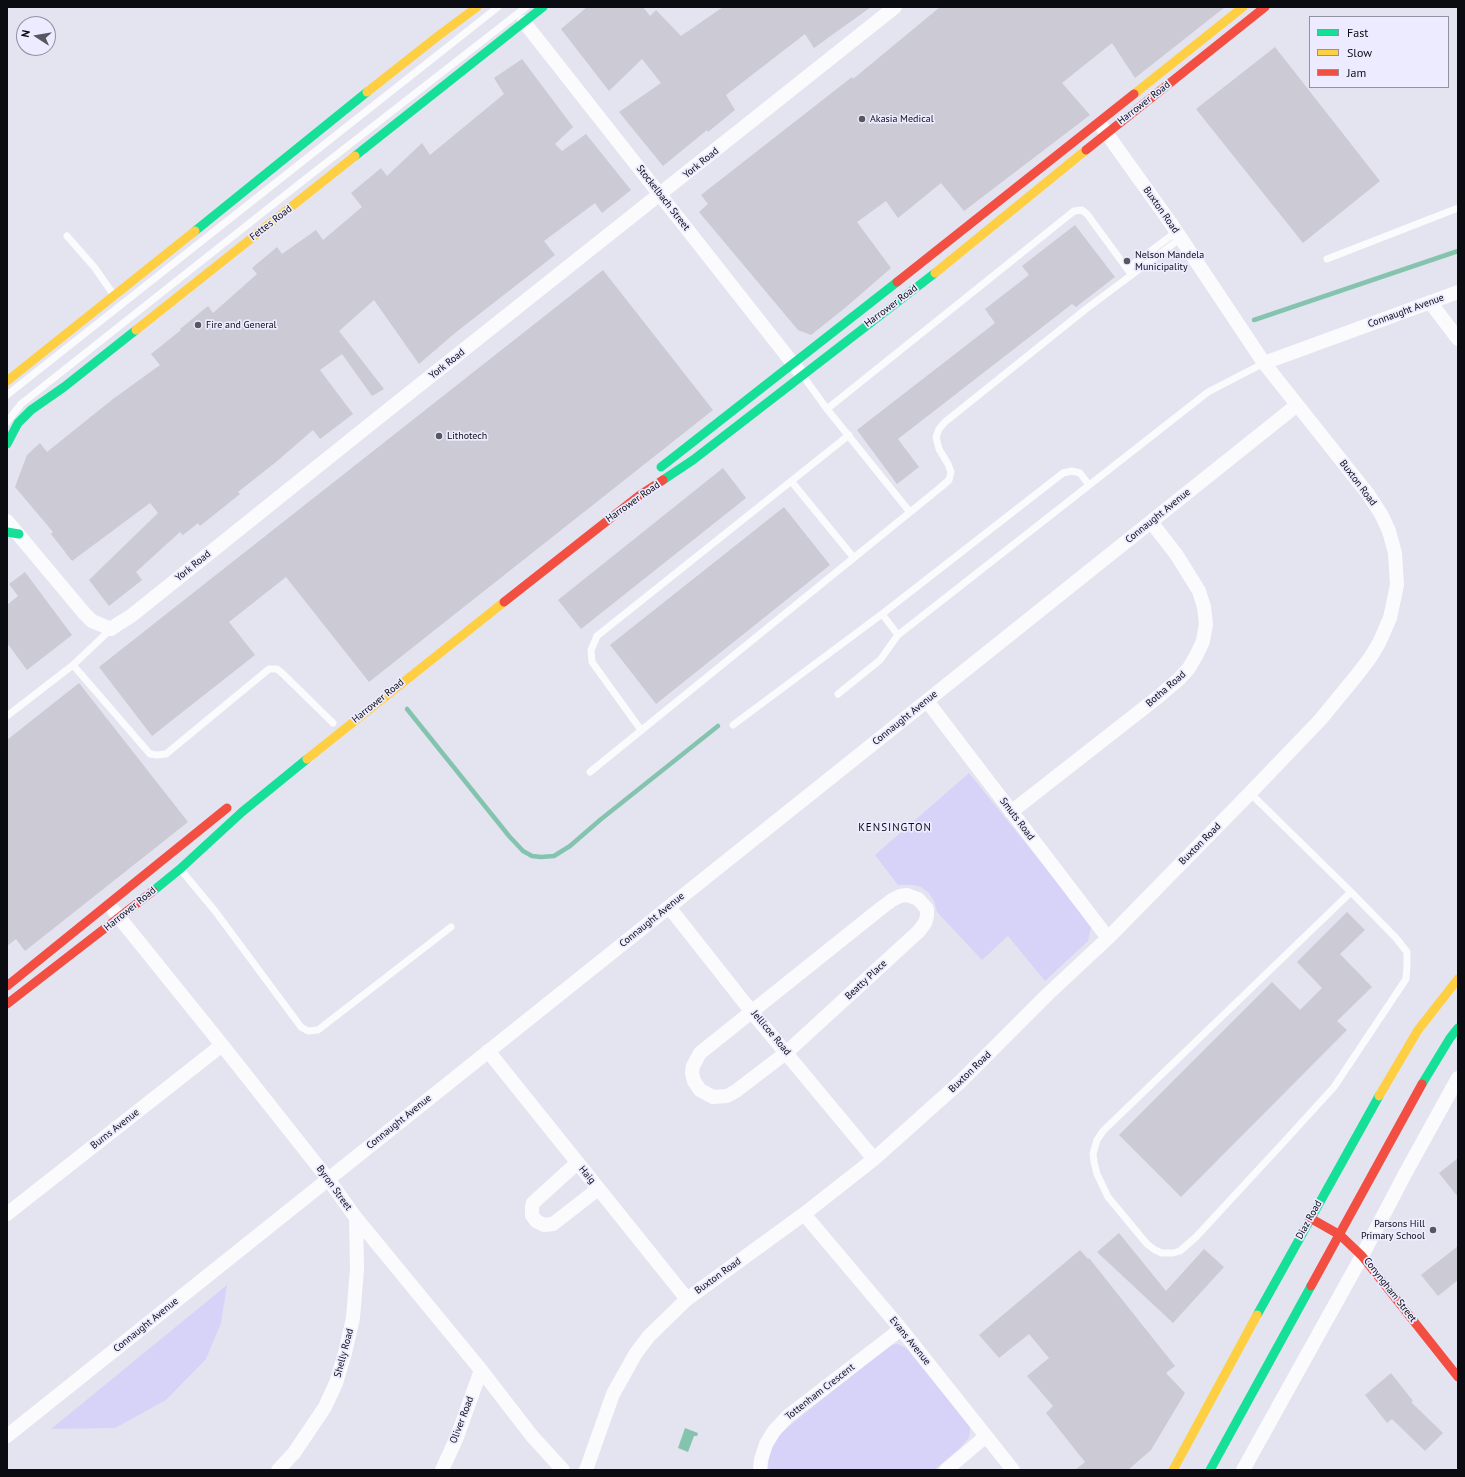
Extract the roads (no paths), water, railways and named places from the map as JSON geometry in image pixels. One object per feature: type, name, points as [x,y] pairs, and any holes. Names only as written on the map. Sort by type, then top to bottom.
[{"type":"main road","points":[[7,382],[438,36],[477,7]]},
{"type":"main road","name":"Fettes Road","points":[[7,444],[18,423],[31,410],[64,387],[543,7]]},
{"type":"main road","name":"Harrower Road","points":[[7,1004],[180,869],[242,812],[455,640],[640,495],[693,460],[802,374],[955,257],[1102,127],[1243,7]]},
{"type":"main road","name":"Harrower Road","points":[[653,474],[982,216],[1266,7]]},
{"type":"main road","points":[[7,372],[26,360],[37,358]]},
{"type":"main road","name":"Harrower Road","points":[[604,512],[641,483]]},
{"type":"main road","name":"Harrower Road","points":[[7,986],[234,802]]},
{"type":"main road","name":"Diaz Road","points":[[1173,1470],[1310,1218],[1401,1056],[1418,1030],[1458,978]]},
{"type":"main road","points":[[1210,1470],[1431,1068],[1458,1028]]},
{"type":"main road","name":"Conyngham Street","points":[[1310,1218],[1340,1235],[1362,1256],[1458,1377]]},
{"type":"street","name":"York Road","points":[[111,628],[131,616],[895,7]]},
{"type":"street","name":"Stockelbach Street","points":[[524,22],[802,374]]},
{"type":"street","name":"Buxton Road","points":[[586,1470],[613,1394],[636,1353],[649,1336],[686,1299],[804,1214],[874,1158],[960,1083],[1048,994],[1108,938],[1250,794],[1320,720],[1366,664],[1379,643],[1390,618],[1397,585],[1395,553],[1389,531],[1380,514],[1368,494],[1264,363],[1178,235],[1102,127]]},
{"type":"street","name":"Connaught Avenue","points":[[1264,363],[1458,292]]},
{"type":"street","points":[[1430,302],[1458,339]]},
{"type":"street","name":"Connaught Avenue","points":[[7,1436],[1297,405]]},
{"type":"street","name":"Botha Road","points":[[1011,812],[1179,679],[1189,668],[1197,654],[1203,641],[1206,624],[1204,607],[1199,591],[1176,554],[1151,522]]},
{"type":"street","points":[[10,525],[84,613],[92,621],[111,628]]},
{"type":"street","name":"Smuts Road","points":[[927,701],[1108,938]]},
{"type":"street","name":"Beatty Place","points":[[907,895],[914,896],[923,903],[927,909],[927,916],[925,923],[919,930],[787,1052],[727,1096],[713,1097],[700,1090],[694,1081],[692,1073],[693,1066],[700,1052],[892,900],[900,896],[907,895]]},
{"type":"street","name":"Byron Street","points":[[109,904],[328,1179],[356,1218],[481,1370],[532,1436],[562,1470]]},
{"type":"street","name":"Jellicoe Road","points":[[669,907],[751,1011],[787,1052],[874,1158]]},
{"type":"street","name":"Burns Avenue","points":[[7,1214],[222,1045]]},
{"type":"street","name":"Haig","points":[[488,1051],[686,1299]]},
{"type":"street","points":[[1243,1470],[1362,1256],[1415,1155],[1458,1078]]},
{"type":"street","points":[[577,1163],[533,1203],[532,1215],[536,1221],[544,1225],[553,1224],[598,1188]]},
{"type":"street","name":"Evans Avenue","points":[[804,1214],[901,1329],[985,1437],[1013,1470]]},
{"type":"street","name":"Shelly Road","points":[[278,1470],[294,1453],[325,1407],[346,1353],[353,1318],[357,1276],[356,1218]]},
{"type":"street","name":"Tottenham Crescent","points":[[760,1470],[761,1460],[766,1444],[774,1431],[788,1416],[901,1329]]},
{"type":"street","name":"Oliver Road","points":[[442,1470],[457,1437],[481,1370]]},
{"type":"street","points":[[946,1470],[985,1437]]},
{"type":"lane","points":[[7,395],[498,7]]},
{"type":"lane","points":[[7,422],[21,404],[305,179],[526,7]]},
{"type":"lane","points":[[1327,259],[1458,208]]},
{"type":"lane","points":[[827,409],[1074,210],[1082,210],[1087,214],[1130,271]]},
{"type":"lane","points":[[590,772],[949,480],[951,472],[950,468],[939,449],[936,438],[939,428],[1130,271],[1178,235]]},
{"type":"lane","points":[[67,236],[95,268],[114,295]]},
{"type":"lane","points":[[838,694],[880,660],[898,636],[1208,392],[1264,363]]},
{"type":"lane","points":[[802,374],[827,409],[909,511]]},
{"type":"lane","points":[[641,730],[592,662],[591,650],[597,636],[849,435]]},
{"type":"lane","points":[[732,725],[882,614],[1063,473],[1072,471],[1080,473],[1090,485]]},
{"type":"lane","points":[[790,481],[854,558]]},
{"type":"lane","points":[[882,614],[898,636]]},
{"type":"lane","points":[[7,716],[73,664],[111,628]]},
{"type":"lane","points":[[73,664],[150,754],[166,754],[269,669],[277,669],[282,673],[333,723]]},
{"type":"lane","points":[[1250,794],[1351,892],[1396,938],[1407,952],[1408,964],[1406,979],[1334,1088],[1196,1236],[1180,1251],[1173,1253],[1162,1253],[1155,1250],[1147,1244],[1108,1197],[1097,1174],[1094,1162],[1094,1149],[1097,1140],[1103,1131],[1351,892]]},
{"type":"lane","points":[[180,869],[215,911],[301,1027],[308,1031],[318,1030],[451,927]]},
{"type":"waterway","points":[[1254,320],[1458,251]]},
{"type":"waterway","points":[[407,709],[509,836],[523,851],[532,856],[541,857],[554,856],[570,846],[600,820],[718,726]]},
{"type":"place","name":"Akasia Medical","points":[[862,119]]},
{"type":"place","name":"Nelson Mandela Municipality","points":[[1127,261]]},
{"type":"place","name":"Fire and General","points":[[198,325]]},
{"type":"place","name":"Lithotech","points":[[439,436]]},
{"type":"place","name":"Parsons Hill Primary School","points":[[1433,1230]]},
{"type":"district","name":"KENSINGTON","points":[[895,828]]}]
